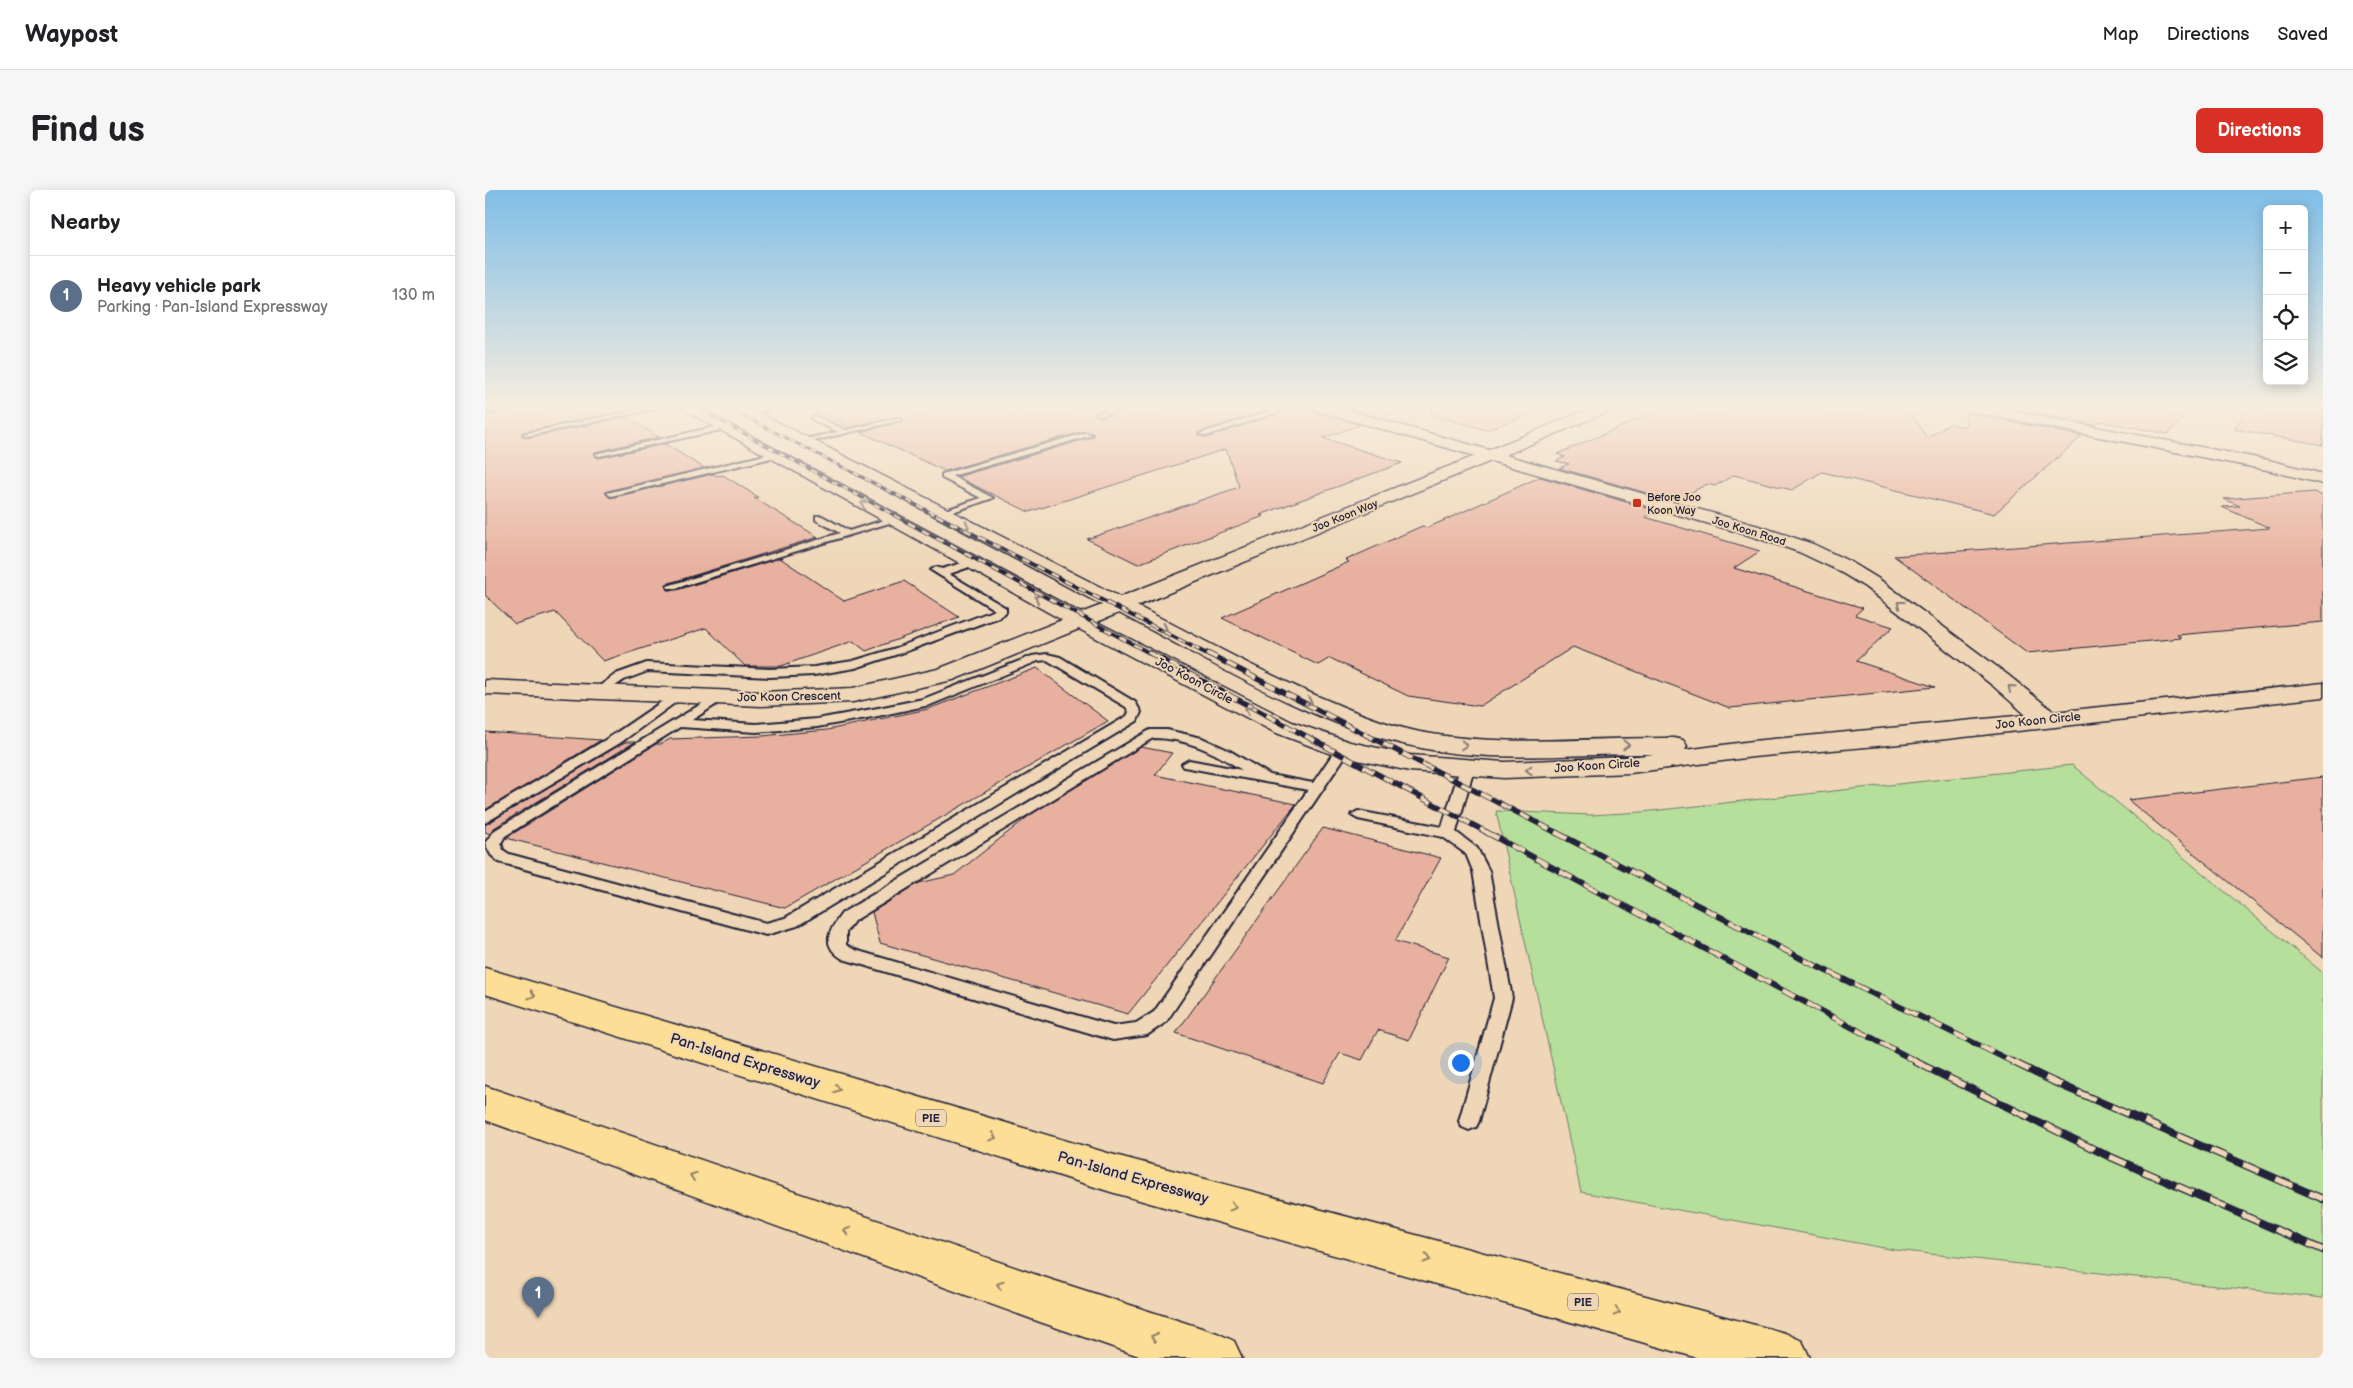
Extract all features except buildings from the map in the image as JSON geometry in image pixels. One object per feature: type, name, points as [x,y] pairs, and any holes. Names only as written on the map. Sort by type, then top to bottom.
[{"type":"highway","name":"Pan-Island Expressway","points":[[485,981],[1111,1173],[1785,1358]]},
{"type":"highway","points":[[485,1103],[1030,1296],[1217,1358]]},
{"type":"street","name":"Joo Koon Circle","points":[[785,462],[1081,622],[1283,727],[1343,749],[1410,762],[1467,768],[1559,769],[1630,765],[1753,749],[2048,720],[2323,690]]},
{"type":"street","name":"Joo Koon Circle","points":[[841,462],[1281,689],[1332,712],[1409,737],[1439,743],[1510,749],[1622,744],[1753,749]]},
{"type":"street","name":"Joo Koon Way","points":[[1081,622],[1477,462]]},
{"type":"street","name":"Joo Koon Road","points":[[1510,462],[1755,531],[1806,548],[1844,566],[1879,588],[2000,680],[2048,720]]},
{"type":"street","points":[[2250,462],[2323,479]]},
{"type":"street","name":"Joo Koon Crescent","points":[[485,687],[761,699],[853,695],[945,674],[1081,622]]},
{"type":"lane","points":[[611,493],[745,462]]},
{"type":"lane","points":[[941,513],[989,498],[948,477],[947,474],[992,462]]},
{"type":"lane","points":[[819,518],[848,534]]},
{"type":"lane","points":[[672,586],[894,520]]},
{"type":"lane","points":[[596,693],[620,677],[647,667],[770,673],[814,671],[855,664],[908,647],[995,615],[1002,610],[938,571],[972,562]]},
{"type":"lane","points":[[678,723],[756,728],[817,723],[878,712],[926,702],[1036,658],[1047,656],[1056,659],[1131,705],[1135,712],[1133,718],[791,922],[777,928],[766,930],[504,858],[496,852],[493,843],[500,833],[678,723],[720,698]]},
{"type":"lane","points":[[485,818],[615,740],[676,696]]},
{"type":"lane","points":[[1267,779],[1201,740],[1168,733],[1150,734],[848,917],[838,931],[838,948],[849,955],[1113,1033],[1140,1030],[1160,1017],[1343,749]]},
{"type":"lane","points":[[1189,764],[1317,788]]},
{"type":"lane","points":[[1448,833],[1467,768]]},
{"type":"lane","points":[[1358,816],[1448,833],[1472,851],[1481,871],[1503,998],[1469,1121]]},
{"type":"green space","points":[[2072,765],[2323,973],[2323,1298],[1895,1250],[1581,1192],[1496,811],[1592,815],[1642,812]]},
{"type":"railway","points":[[796,462],[896,516]]},
{"type":"railway","points":[[832,462],[938,516]]},
{"type":"railway","points":[[894,515],[1153,655]]},
{"type":"railway","points":[[936,515],[1209,655]]},
{"type":"railway","points":[[1150,653],[1488,833]]},
{"type":"railway","points":[[1207,653],[1557,833]]},
{"type":"railway","points":[[1486,832],[1919,1063]]},
{"type":"railway","points":[[1555,832],[1806,961],[2015,1063]]},
{"type":"railway","points":[[1916,1062],[2104,1154],[2323,1250]]},
{"type":"railway","points":[[2013,1062],[2054,1082],[2323,1199]]},
{"type":"place","name":"Before Joo Koon Way","points":[[1637,503]]},
{"type":"place","name":"Heavy vehicle park","points":[[538,1318]]}]
